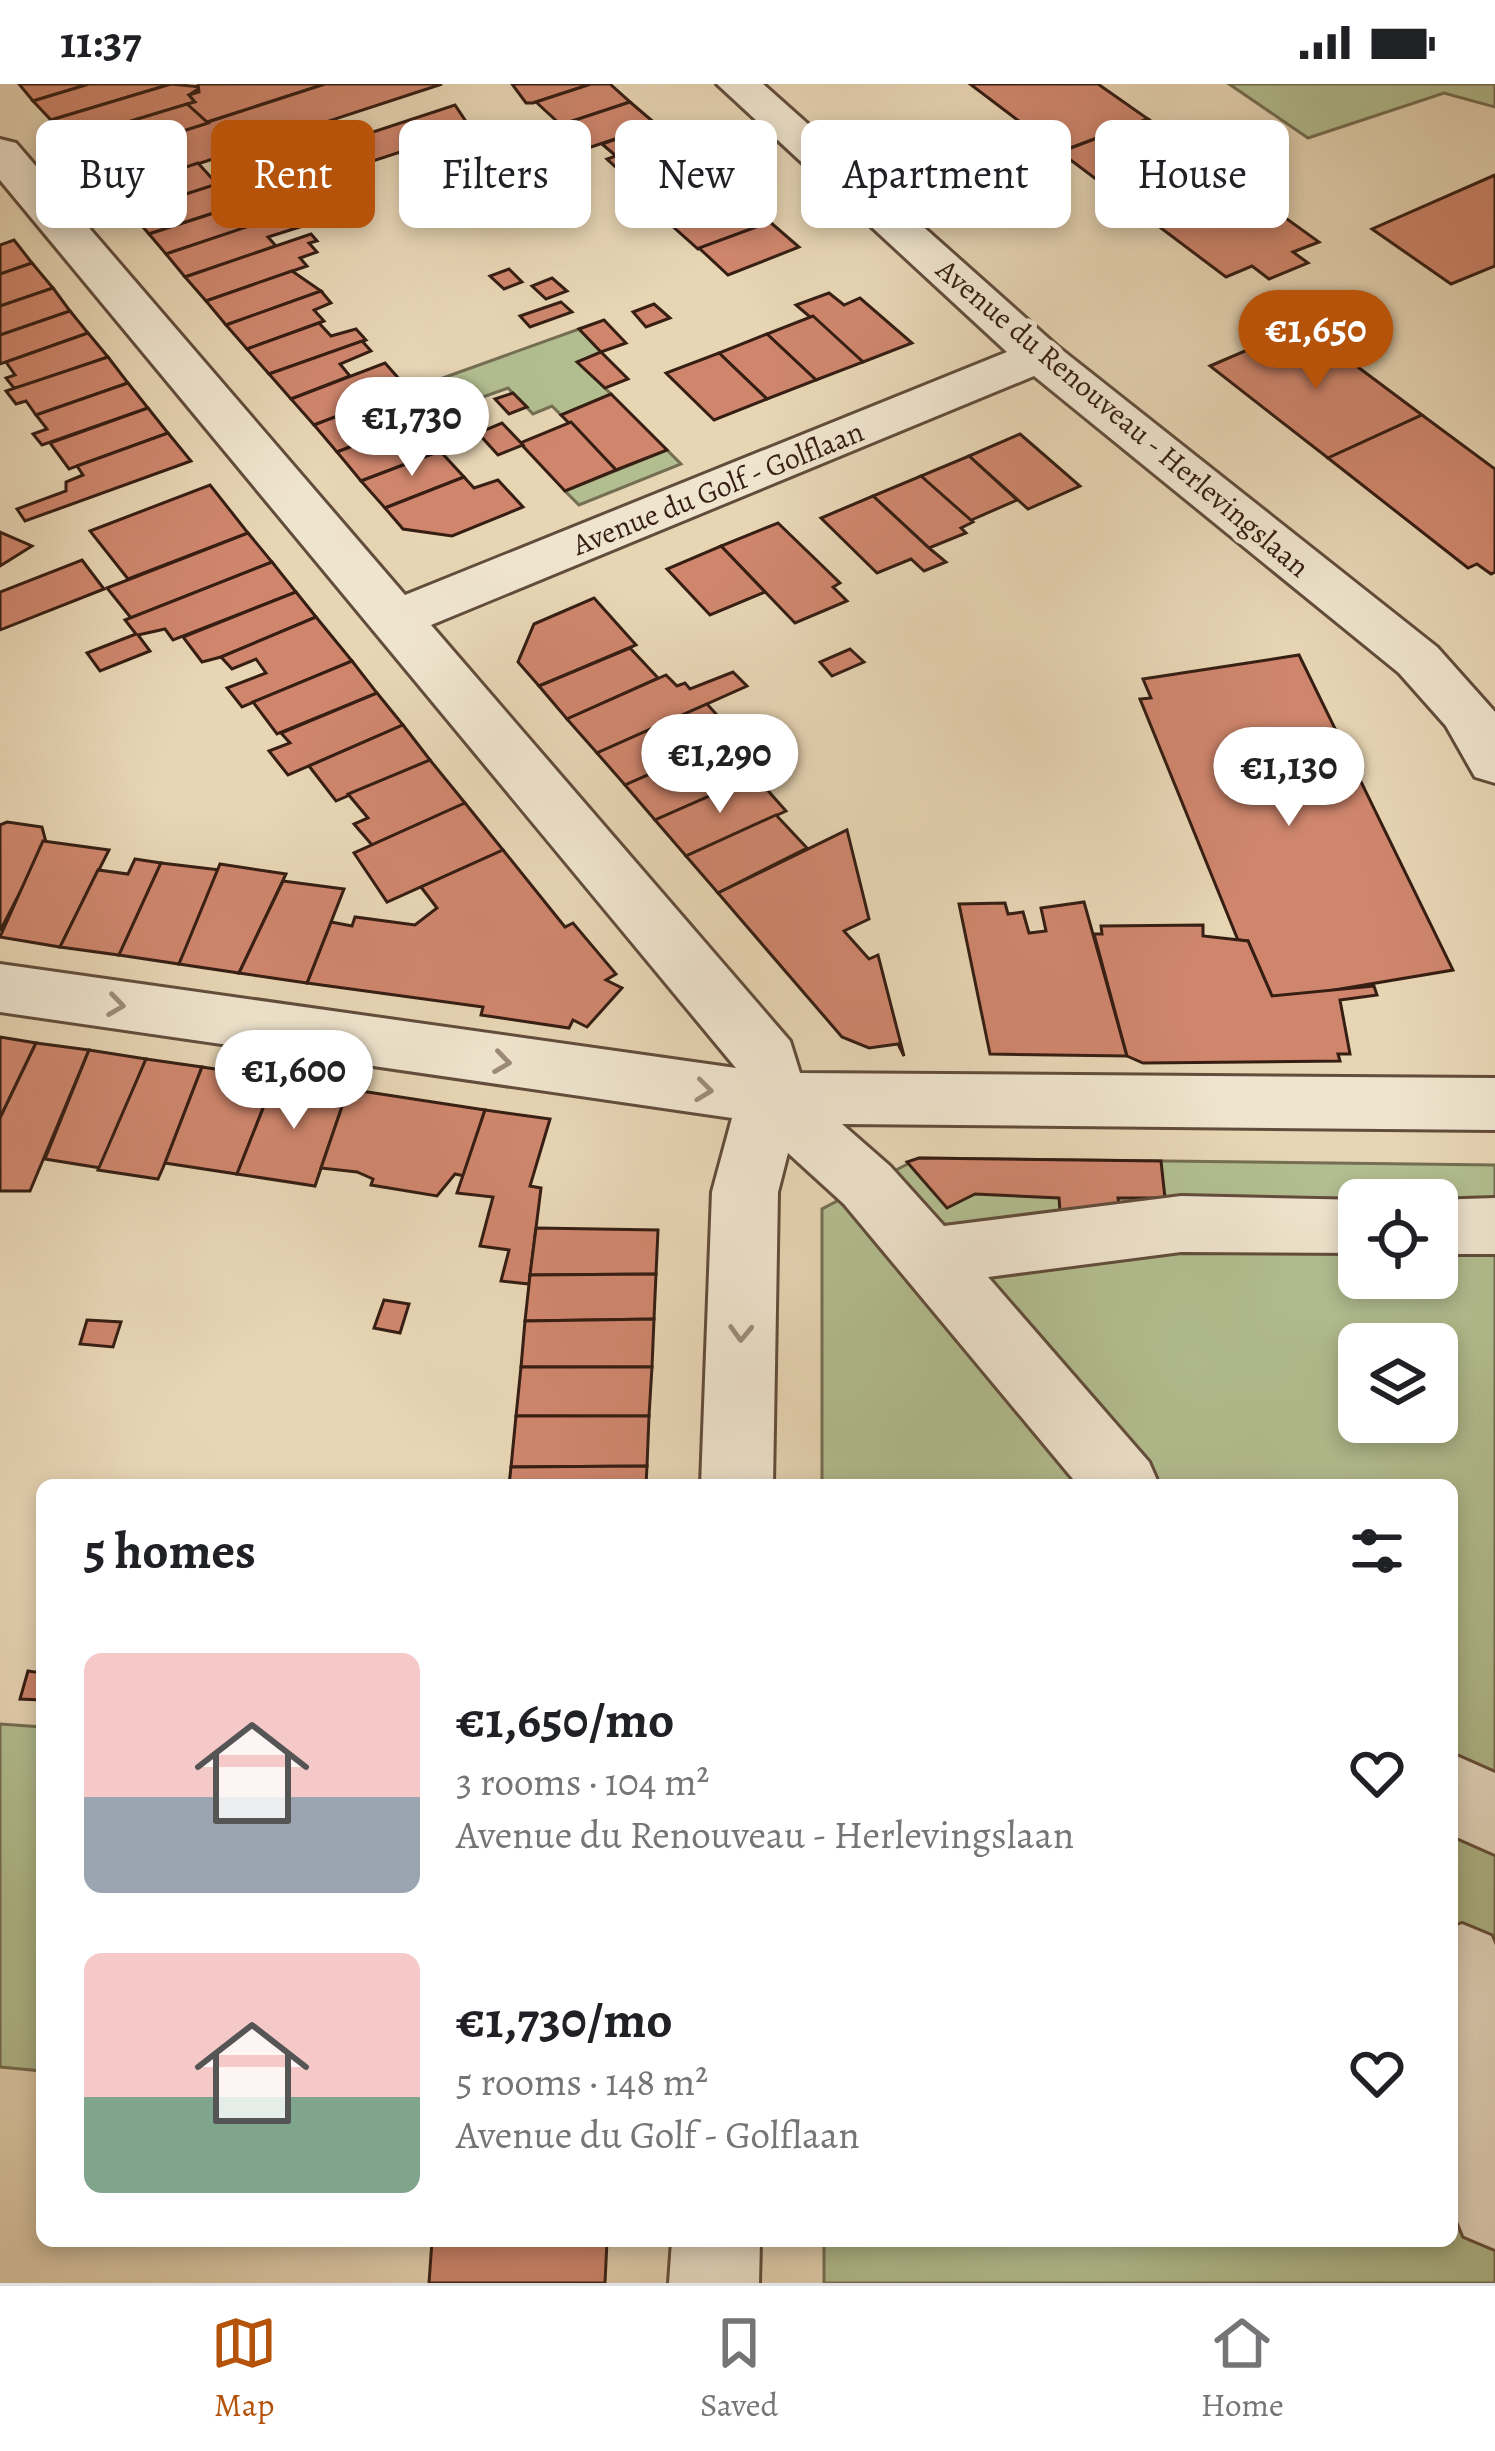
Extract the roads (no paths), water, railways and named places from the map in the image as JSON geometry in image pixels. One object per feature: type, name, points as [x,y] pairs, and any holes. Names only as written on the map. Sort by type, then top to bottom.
[{"type":"street","name":"Avenue du Renouveau - Herlevingslaan","points":[[738,84],[1040,356],[1418,660],[1468,714],[1495,763]]},
{"type":"street","points":[[0,152],[768,1059],[769,1098],[746,1192],[737,1479]]},
{"type":"street","name":"Avenue du Golf - Golflaan","points":[[396,619],[1040,356]]},
{"type":"street","points":[[0,988],[769,1098],[1495,1104]]},
{"type":"street","points":[[769,1098],[867,1185],[1118,1479]]},
{"type":"street","points":[[929,1256],[1181,1223],[1338,1225]]},
{"type":"street","points":[[1458,1226],[1495,1226]]},
{"type":"street","points":[[1458,1796],[1495,1815]]},
{"type":"street","points":[[1470,1962],[1495,2205]]},
{"type":"street","points":[[714,2283],[716,2247]]}]
